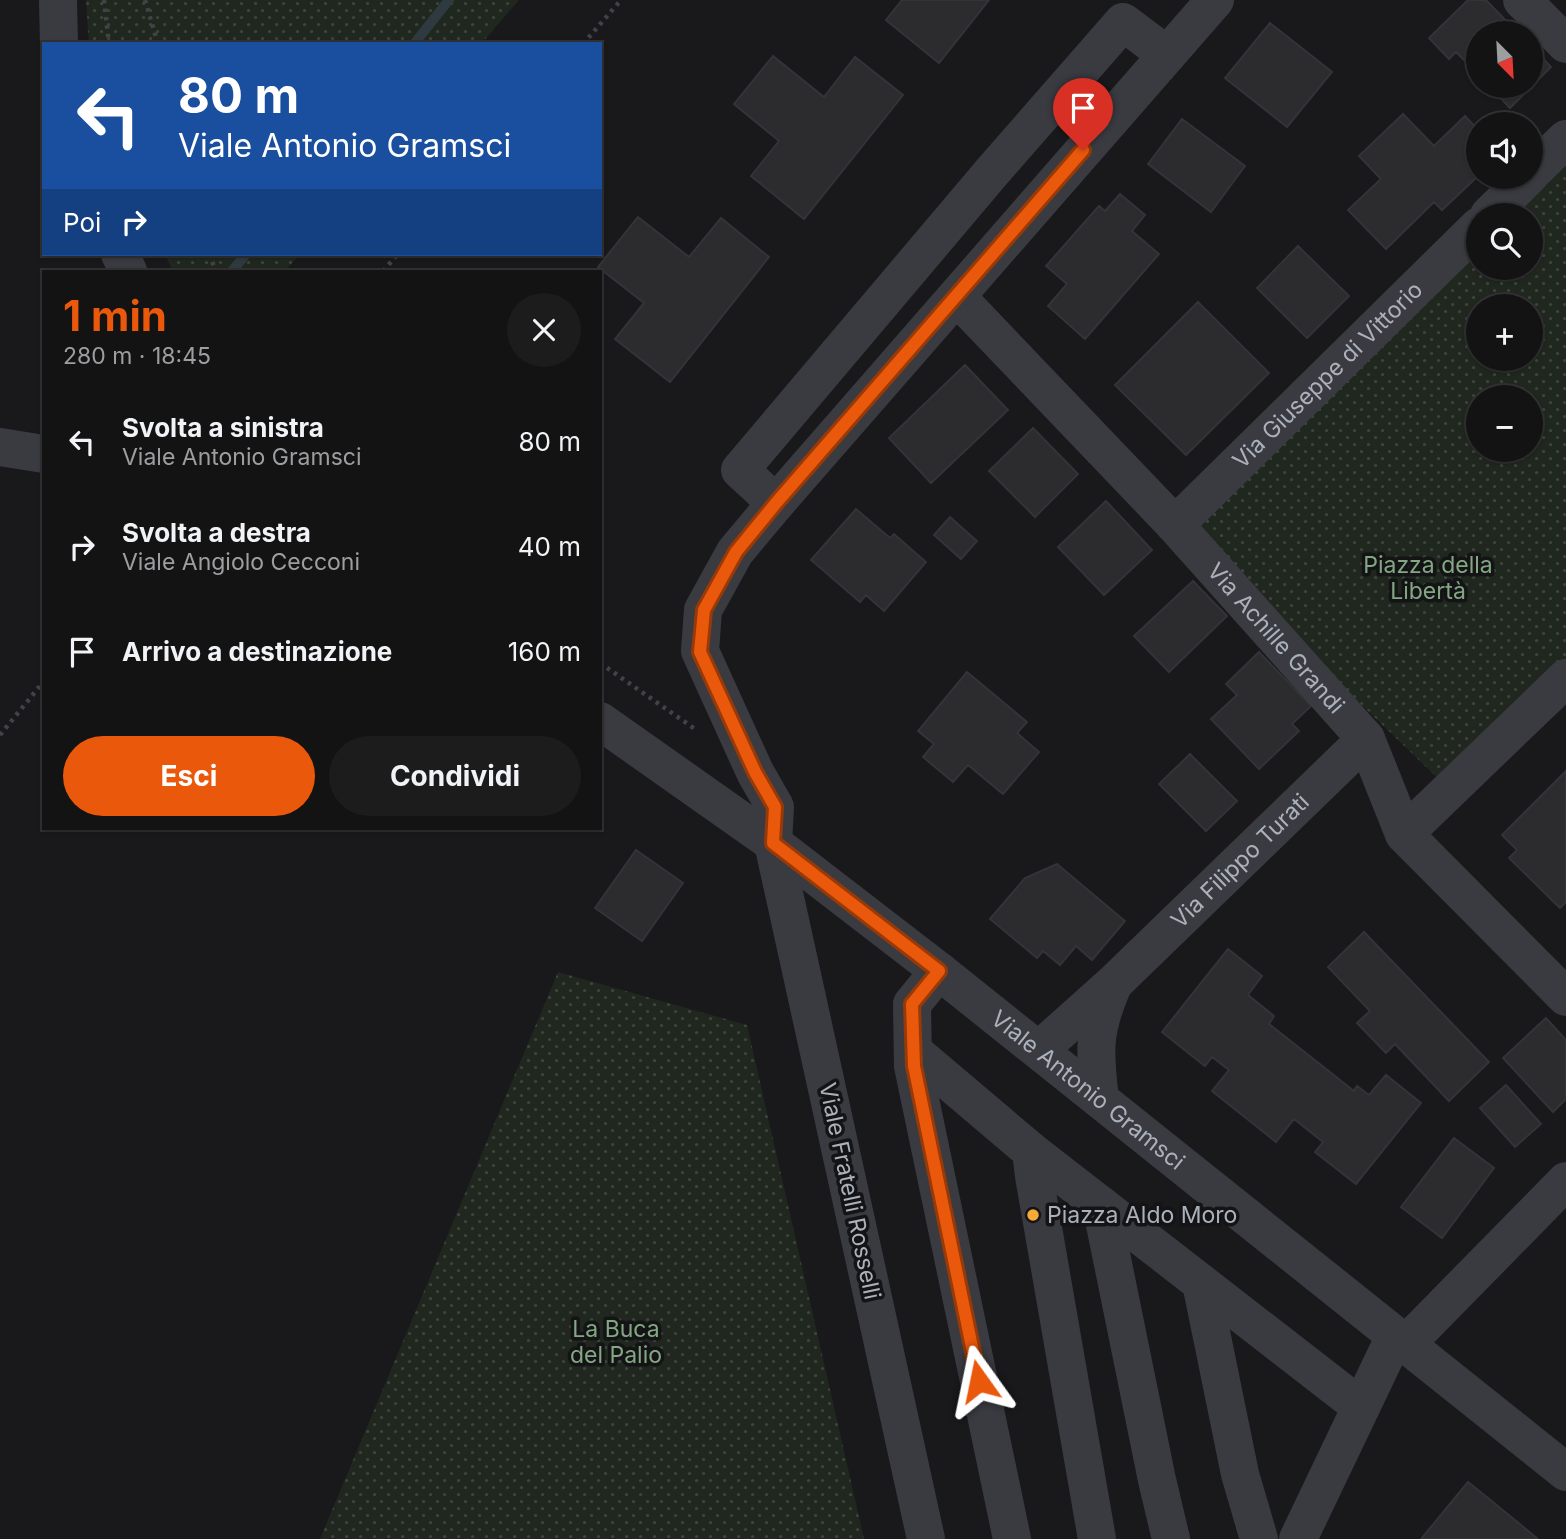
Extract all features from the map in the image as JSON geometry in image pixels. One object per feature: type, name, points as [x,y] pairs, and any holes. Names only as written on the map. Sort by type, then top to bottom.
[{"type":"street","points":[[58,0],[59,42]]},
{"type":"street","name":"Viale Fratelli Rosselli","points":[[926,1539],[773,843],[775,807],[755,772],[700,652],[704,610],[736,552],[776,503],[1215,0]]},
{"type":"street","points":[[1522,0],[1566,44]]},
{"type":"street","points":[[776,503],[740,470],[991,173],[1123,22],[1167,55]]},
{"type":"street","points":[[1543,162],[1566,139]]},
{"type":"street","points":[[991,173],[1033,206]]},
{"type":"street","points":[[1501,203],[1516,189]]},
{"type":"street","name":"Via Giuseppe di Vittorio","points":[[1175,525],[1466,239]]},
{"type":"street","name":"Via Achille Grandi","points":[[957,297],[1175,525],[1367,739],[1404,834],[1566,997]]},
{"type":"street","points":[[862,326],[900,359]]},
{"type":"street","points":[[0,447],[42,454]]},
{"type":"street","points":[[1404,834],[1566,678]]},
{"type":"street","name":"Viale Antonio Gramsci","points":[[602,722],[773,843],[939,971],[1566,1472]]},
{"type":"street","name":"Via Filippo Turati","points":[[1039,1050],[1114,983],[1367,739]]},
{"type":"street","points":[[939,971],[912,1004],[914,1066],[1012,1539]]},
{"type":"street","name":"Via Filippo Turati","points":[[1100,1099],[1096,1032],[1114,983]]},
{"type":"street","points":[[913,1051],[1031,1151],[1361,1407]]},
{"type":"street","points":[[1031,1151],[1097,1539]]},
{"type":"street","points":[[1298,1539],[1361,1407],[1401,1340],[1566,1181]]},
{"type":"street","points":[[1101,1205],[1171,1539]]},
{"type":"street","points":[[1201,1283],[1240,1474],[1258,1539]]},
{"type":"path","points":[[104,0],[109,42]]},
{"type":"path","points":[[145,0],[157,42]]},
{"type":"path","points":[[585,42],[621,0]]},
{"type":"path","points":[[384,270],[396,256]]},
{"type":"path","points":[[602,664],[696,730]]},
{"type":"path","points":[[0,734],[42,683]]},
{"type":"green space","points":[[86,0],[519,0],[483,42],[89,42]]},
{"type":"green space","name":"Piazza della Libertà","points":[[1566,139],[1566,678],[1450,790],[1175,525],[1466,238],[1466,280],[1543,280],[1543,203],[1500,203],[1515,189],[1543,189],[1543,161]]},
{"type":"green space","points":[[166,256],[298,256],[286,270],[173,270]]},
{"type":"green space","name":"La Buca del Palio","points":[[558,972],[747,1025],[864,1539],[320,1539]]},
{"type":"building","points":[[902,0],[989,0],[939,63],[886,20]]},
{"type":"building","points":[[1468,0],[1486,0],[1506,21],[1466,21],[1466,62],[1456,52],[1449,59],[1429,38]]},
{"type":"building","points":[[1270,23],[1332,72],[1287,127],[1225,78]]},
{"type":"building","points":[[773,56],[824,97],[855,57],[903,95],[804,219],[751,176],[779,141],[734,104]]},
{"type":"building","points":[[1544,60],[1551,67],[1544,74]]},
{"type":"building","points":[[1500,98],[1520,98],[1510,108]]},
{"type":"building","points":[[1403,114],[1434,146],[1466,117],[1466,187],[1442,210],[1434,202],[1386,249],[1348,210],[1381,179],[1359,156]]},
{"type":"building","points":[[1182,119],[1245,166],[1211,212],[1148,164]]},
{"type":"building","points":[[1120,194],[1145,215],[1132,231],[1159,254],[1085,339],[1048,306],[1067,284],[1046,266],[1099,206],[1105,211]]},
{"type":"building","points":[[638,217],[689,257],[721,218],[769,257],[670,382],[615,339],[644,303],[598,267]]},
{"type":"building","points":[[1298,246],[1349,296],[1307,338],[1257,288]]},
{"type":"building","points":[[1198,302],[1269,373],[1186,455],[1115,385]]},
{"type":"building","points":[[965,365],[1008,410],[931,483],[889,438]]},
{"type":"building","points":[[1033,428],[1078,474],[1035,517],[989,471]]},
{"type":"building","points":[[1106,501],[1152,550],[1104,595],[1058,547]]},
{"type":"building","points":[[856,509],[890,538],[894,534],[926,562],[884,611],[866,595],[860,602],[811,560]]},
{"type":"building","points":[[950,517],[977,541],[961,559],[934,535]]},
{"type":"building","points":[[1193,581],[1227,616],[1169,672],[1134,636]]},
{"type":"building","points":[[1259,652],[1311,706],[1292,724],[1299,731],[1259,769],[1211,719],[1237,695],[1226,684]]},
{"type":"building","points":[[967,672],[1027,722],[1017,733],[1039,752],[1003,794],[968,765],[953,782],[923,757],[934,744],[918,731]]},
{"type":"building","points":[[1190,754],[1237,801],[1206,831],[1159,784]]},
{"type":"building","points":[[1566,771],[1566,902],[1560,908],[1509,858],[1517,850],[1502,835]]},
{"type":"building","points":[[636,850],[683,883],[642,941],[595,908]]},
{"type":"building","points":[[1057,864],[1125,921],[1092,960],[1076,946],[1060,965],[1043,951],[1037,958],[990,919],[1025,878]]},
{"type":"building","points":[[1364,932],[1489,1062],[1449,1101],[1395,1044],[1386,1053],[1357,1023],[1370,1011],[1328,967]]},
{"type":"building","points":[[1228,949],[1262,976],[1248,995],[1274,1016],[1269,1024],[1354,1091],[1357,1086],[1369,1095],[1386,1075],[1421,1103],[1356,1184],[1315,1152],[1323,1142],[1294,1119],[1276,1142],[1212,1091],[1229,1070],[1212,1057],[1205,1066],[1162,1032]]},
{"type":"building","points":[[1546,1018],[1566,1040],[1566,1099],[1553,1112],[1503,1058]]},
{"type":"building","points":[[1506,1085],[1541,1124],[1515,1147],[1480,1108]]},
{"type":"building","points":[[1454,1138],[1494,1168],[1442,1238],[1401,1207]]},
{"type":"building","points":[[1468,1482],[1488,1498],[1538,1539],[1421,1539]]},
{"type":"waterway","points":[[416,42],[449,0]]},
{"type":"waterway","points":[[233,270],[244,256]]},
{"type":"place","name":"Piazza Aldo Moro","points":[[1033,1215]]},
{"type":"route","points":[[979,1381],[914,1066],[912,1004],[939,971],[773,843],[775,807],[755,772],[700,652],[704,610],[736,552],[1083,150]]}]
